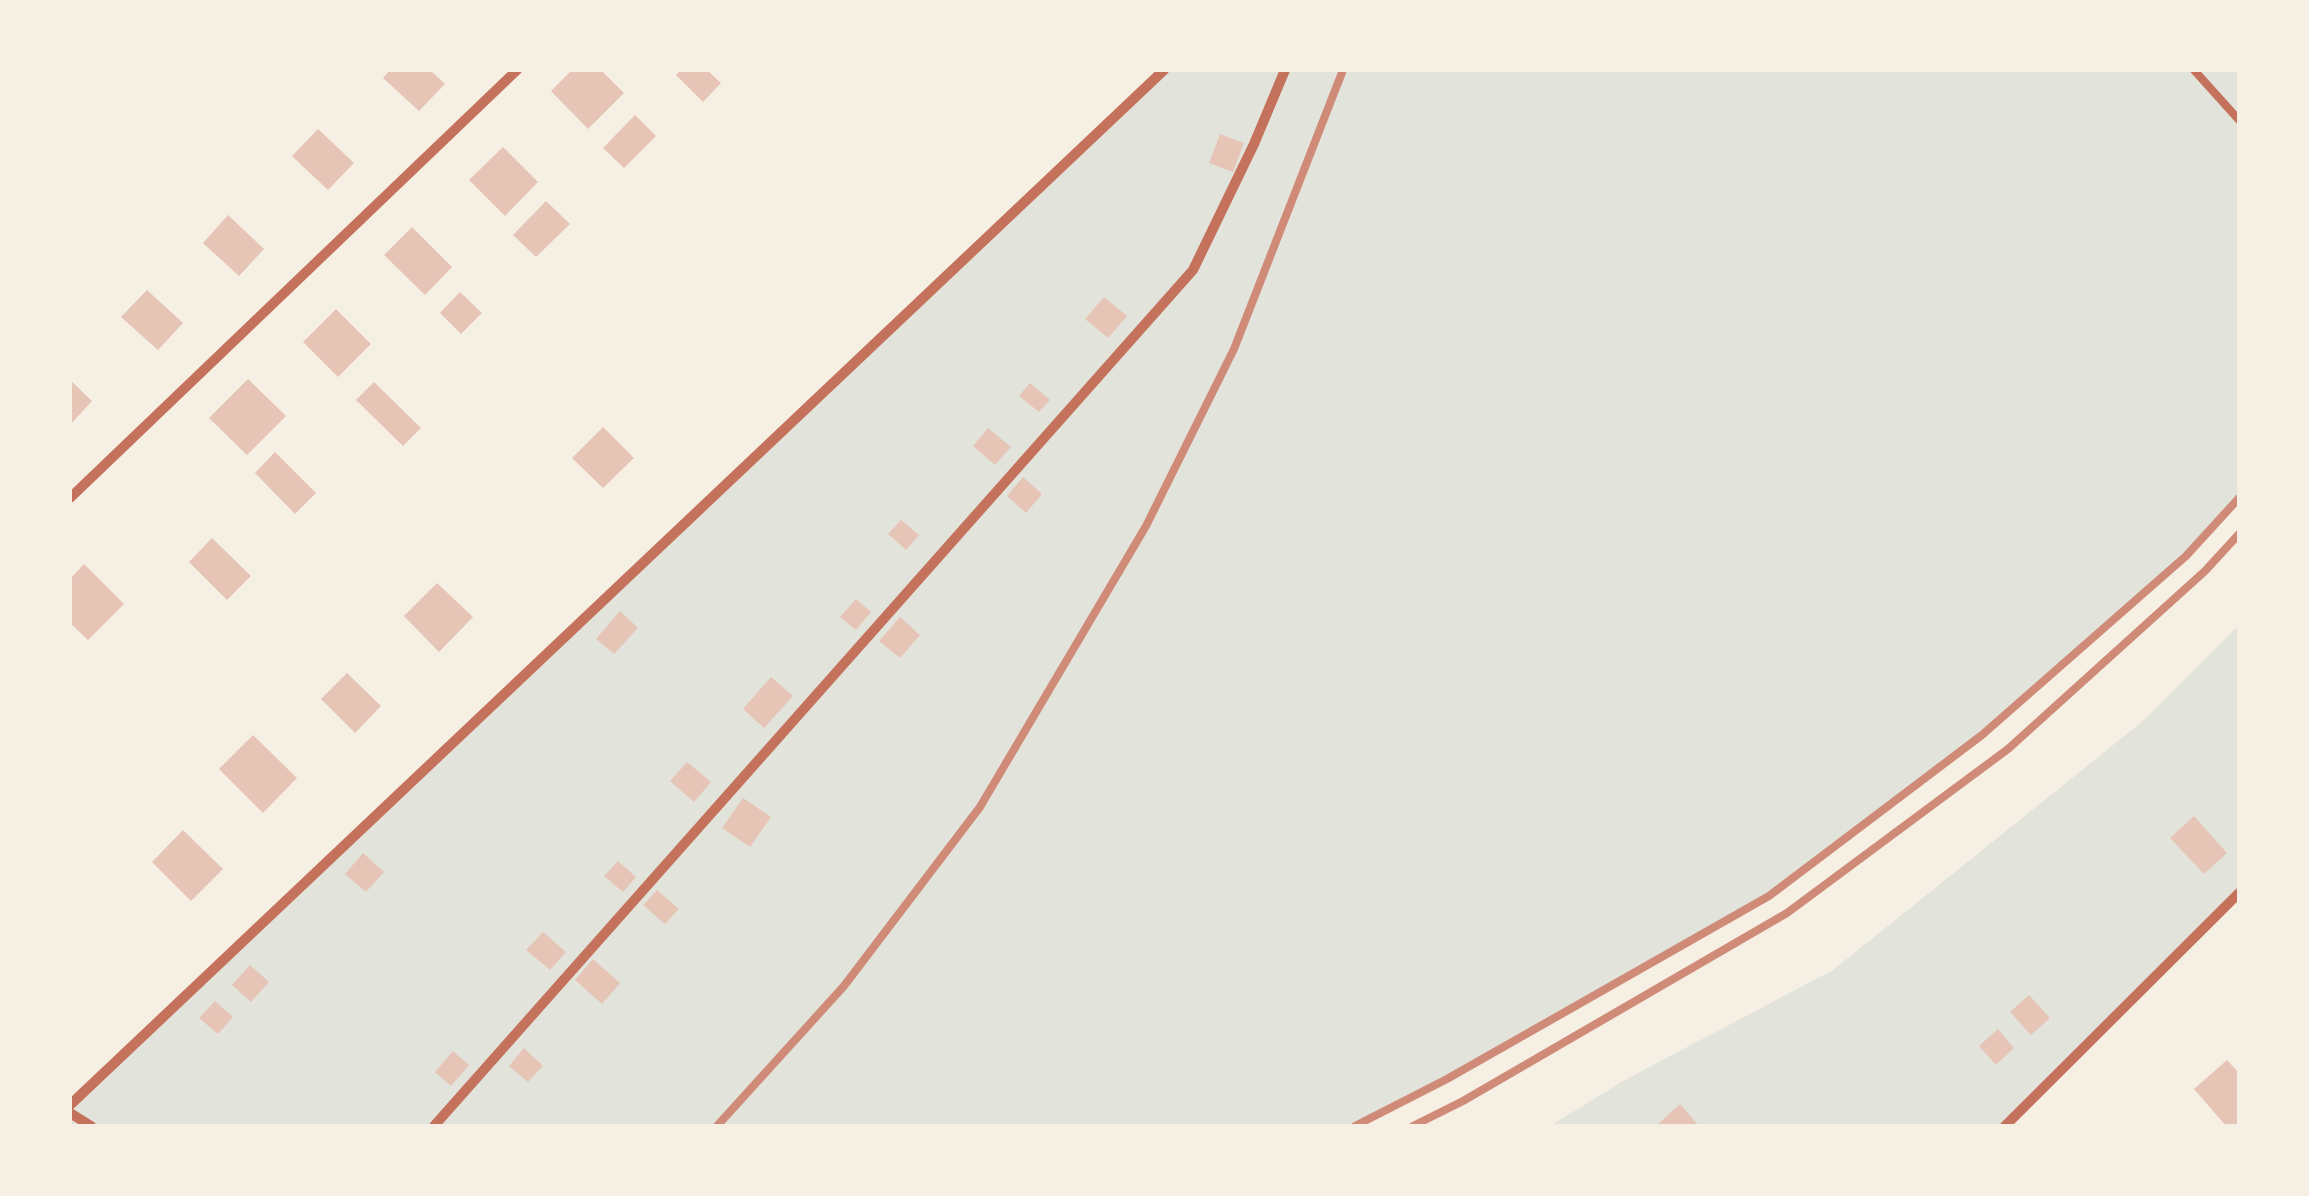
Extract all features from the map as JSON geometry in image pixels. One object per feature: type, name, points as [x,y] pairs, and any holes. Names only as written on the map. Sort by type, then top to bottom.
[{"type":"street","points":[[70,498],[516,70]]},
{"type":"street","points":[[70,1105],[1164,70]]},
{"type":"street","points":[[434,1126],[1194,270],[1285,70]]},
{"type":"street","points":[[2005,1126],[2239,892]]},
{"type":"street","points":[[70,1113],[92,1126]]},
{"type":"lane","points":[[2194,70],[2239,120]]},
{"type":"shaded area","points":[[1164,70],[2239,70],[2239,498],[2186,556],[1982,735],[1769,896],[1447,1079],[1355,1126],[70,1126],[70,1105]]},
{"type":"shaded area","points":[[2239,625],[2239,893],[2005,1126],[1550,1126],[1623,1081],[1833,970],[2143,721]]},
{"type":"building","points":[[390,70],[430,70],[445,84],[419,111],[383,78]]},
{"type":"building","points":[[572,70],[601,70],[624,93],[588,129],[551,91]]},
{"type":"building","points":[[681,70],[707,70],[721,83],[703,102],[676,75]]},
{"type":"building","points":[[635,115],[656,136],[624,168],[603,148]]},
{"type":"building","points":[[318,129],[354,163],[328,190],[292,156]]},
{"type":"building","points":[[1220,134],[1244,143],[1233,172],[1209,163]]},
{"type":"building","points":[[503,147],[538,182],[505,216],[469,180]]},
{"type":"building","points":[[546,201],[570,224],[536,257],[513,235]]},
{"type":"building","points":[[228,215],[264,249],[239,276],[203,243]]},
{"type":"building","points":[[412,227],[452,267],[425,295],[384,255]]},
{"type":"building","points":[[147,290],[183,323],[158,350],[121,317]]},
{"type":"building","points":[[460,292],[482,313],[461,334],[440,313]]},
{"type":"building","points":[[1104,297],[1127,316],[1108,338],[1085,319]]},
{"type":"building","points":[[336,309],[371,344],[338,377],[303,342]]},
{"type":"building","points":[[248,379],[286,416],[247,455],[209,418]]},
{"type":"building","points":[[70,380],[92,401],[70,425]]},
{"type":"building","points":[[374,382],[421,428],[403,446],[356,400]]},
{"type":"building","points":[[1030,383],[1050,400],[1039,412],[1019,396]]},
{"type":"building","points":[[603,427],[634,458],[603,488],[572,458]]},
{"type":"building","points":[[988,428],[1011,447],[995,465],[973,446]]},
{"type":"building","points":[[275,452],[316,493],[295,514],[255,473]]},
{"type":"building","points":[[1023,477],[1042,494],[1026,513],[1007,496]]},
{"type":"building","points":[[901,520],[919,535],[906,550],[888,534]]},
{"type":"building","points":[[212,538],[251,576],[227,600],[189,562]]},
{"type":"building","points":[[84,564],[124,604],[88,640],[70,623],[70,579]]},
{"type":"building","points":[[437,583],[473,617],[439,652],[404,616]]},
{"type":"building","points":[[856,599],[871,612],[856,630],[840,617]]},
{"type":"building","points":[[620,611],[638,628],[614,654],[596,639]]},
{"type":"building","points":[[900,617],[920,635],[900,658],[879,641]]},
{"type":"building","points":[[347,673],[381,706],[355,733],[321,699]]},
{"type":"building","points":[[771,677],[793,696],[764,728],[743,709]]},
{"type":"building","points":[[253,735],[297,778],[263,813],[219,769]]},
{"type":"building","points":[[687,762],[711,782],[694,802],[670,781]]},
{"type":"building","points":[[743,798],[771,817],[750,847],[722,828]]},
{"type":"building","points":[[2194,816],[2227,853],[2204,874],[2170,838]]},
{"type":"building","points":[[183,830],[223,869],[191,901],[152,862]]},
{"type":"building","points":[[363,853],[384,872],[366,892],[345,874]]},
{"type":"building","points":[[618,861],[636,877],[623,892],[604,876]]},
{"type":"building","points":[[657,890],[679,909],[665,924],[643,905]]},
{"type":"building","points":[[543,932],[566,952],[550,970],[526,950]]},
{"type":"building","points":[[593,959],[620,983],[602,1004],[575,980]]},
{"type":"building","points":[[250,965],[269,982],[251,1002],[232,985]]},
{"type":"building","points":[[2029,995],[2050,1018],[2031,1035],[2010,1012]]},
{"type":"building","points":[[215,1001],[233,1017],[218,1034],[199,1018]]},
{"type":"building","points":[[1998,1029],[2014,1048],[1996,1065],[1979,1046]]},
{"type":"building","points":[[524,1048],[543,1066],[528,1082],[509,1066]]},
{"type":"building","points":[[453,1051],[469,1065],[451,1086],[435,1072]]},
{"type":"building","points":[[2227,1060],[2239,1073],[2239,1126],[2226,1126],[2194,1089]]},
{"type":"building","points":[[1680,1104],[1699,1126],[1656,1126]]},
{"type":"railway","points":[[717,1126],[844,986],[980,807],[1146,526],[1234,349],[1343,70]]},
{"type":"railway","points":[[1355,1126],[1447,1079],[1769,896],[1982,735],[2186,556],[2239,498]]},
{"type":"railway","points":[[1413,1126],[1463,1101],[1787,913],[2008,749],[2205,571],[2239,534]]}]
